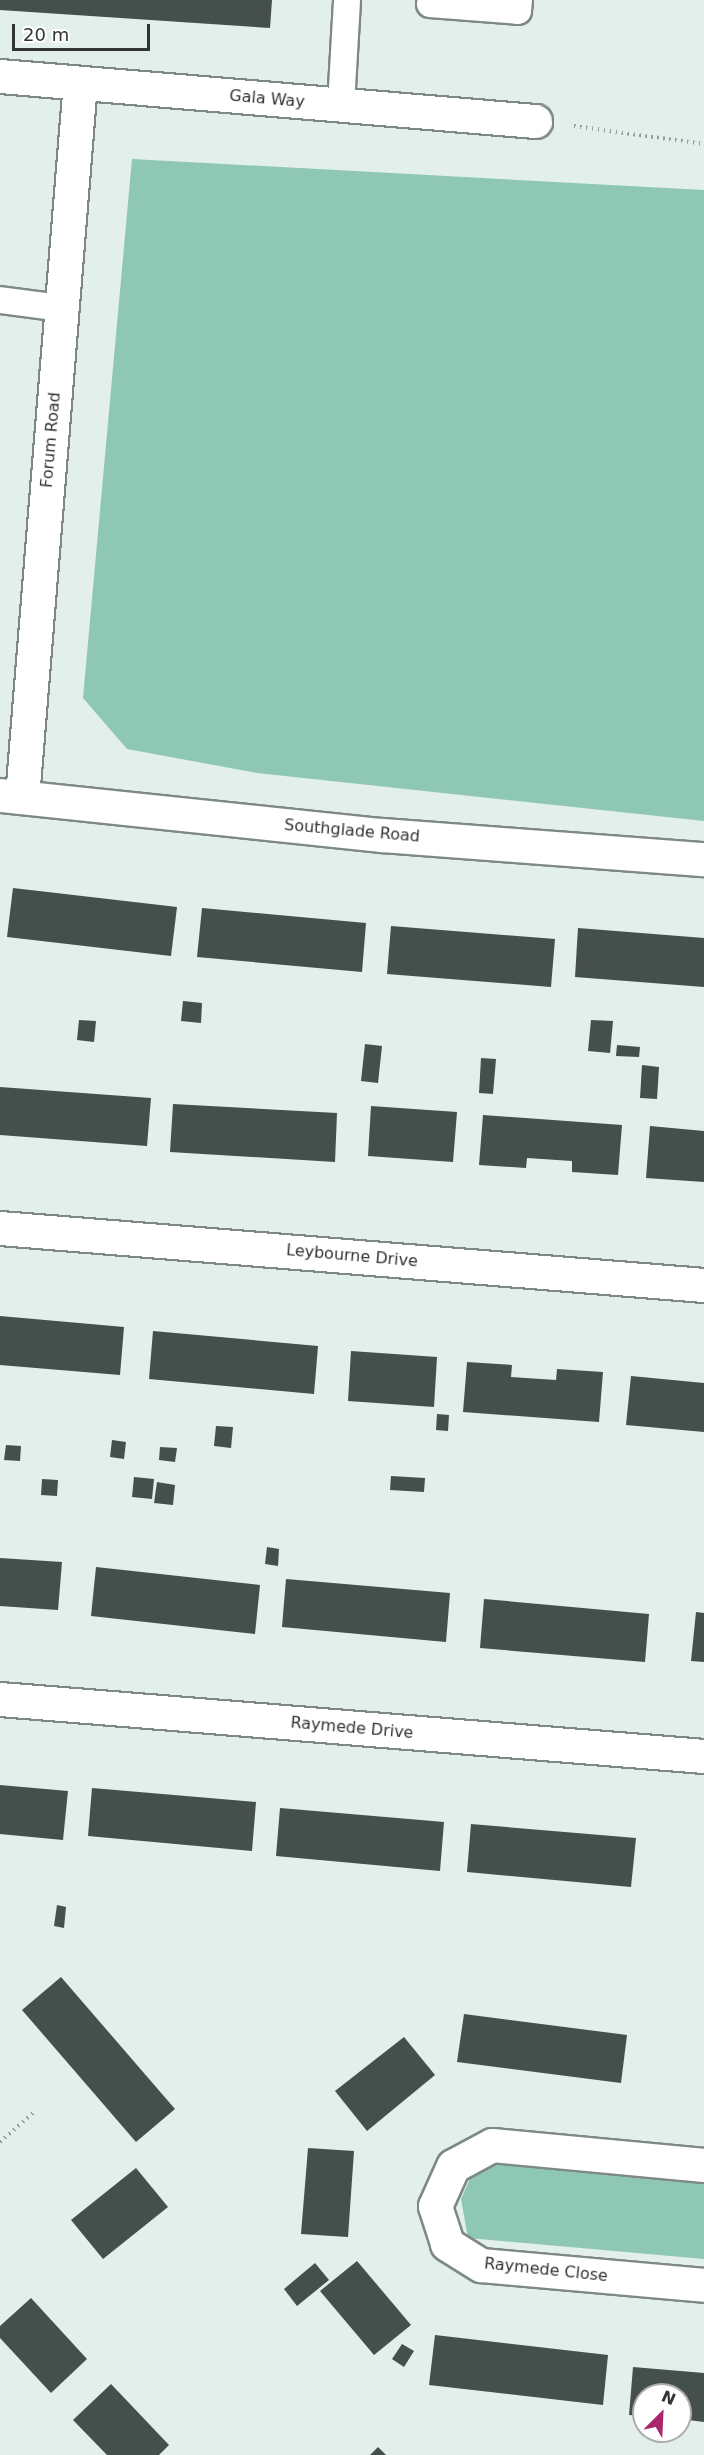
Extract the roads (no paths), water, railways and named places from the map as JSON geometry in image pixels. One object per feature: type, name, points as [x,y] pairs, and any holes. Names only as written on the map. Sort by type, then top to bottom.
[{"type":"street","name":"Gala Way","points":[[0,76],[535,121]]},
{"type":"street","name":"Forum Road","points":[[11,796],[62,308],[80,83]]},
{"type":"street","name":"Southglade Road","points":[[11,796],[382,835],[704,859]]},
{"type":"street","name":"Leybourne Drive","points":[[0,1227],[704,1285]]},
{"type":"street","name":"Raymede Drive","points":[[0,1699],[704,1756]]},
{"type":"street","name":"Raymede Close","points":[[704,2165],[492,2145],[453,2166],[435,2206],[447,2244],[481,2265],[704,2285]]},
{"type":"lane","points":[[341,105],[347,0]]},
{"type":"lane","points":[[430,4],[518,11],[519,0]]},
{"type":"lane","points":[[0,300],[62,308]]}]
